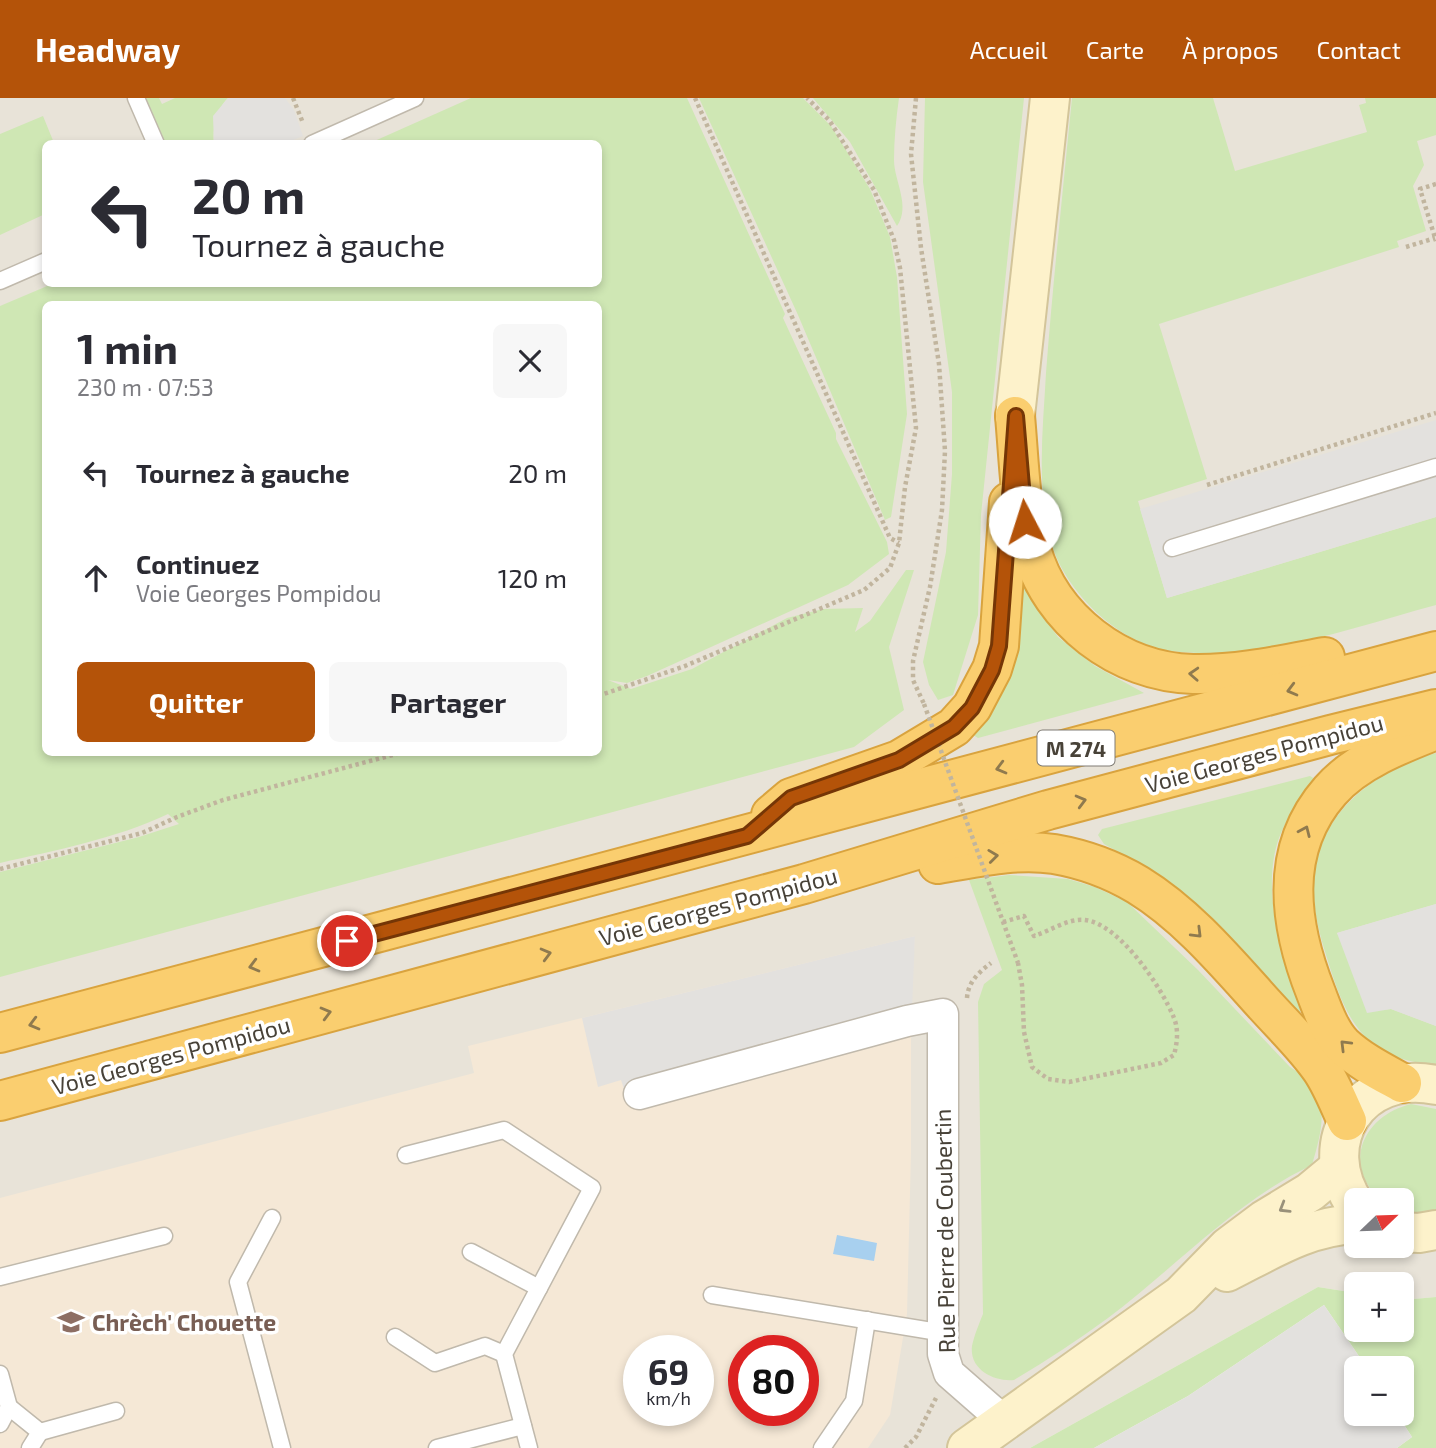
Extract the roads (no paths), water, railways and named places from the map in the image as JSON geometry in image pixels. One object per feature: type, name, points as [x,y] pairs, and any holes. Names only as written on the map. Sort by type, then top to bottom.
[{"type":"highway","points":[[1016,416],[1025,522],[1040,573],[1060,607],[1100,645],[1126,659],[1189,674],[1247,670],[1380,648],[1420,655]]},
{"type":"highway","points":[[747,836],[791,798],[899,760],[954,727],[972,708],[992,670],[999,646],[1016,416]]},
{"type":"highway","name":"M 274","points":[[0,1033],[1420,655]]},
{"type":"highway","name":"Voie Georges Pompidou","points":[[0,1101],[804,884],[1048,810],[1436,709]]},
{"type":"highway","points":[[1419,1084],[1359,1058],[1342,1044],[1332,1029],[1302,954],[1293,897],[1294,873],[1297,849],[1305,829],[1314,811],[1331,790],[1346,777],[1392,748],[1436,730]]},
{"type":"highway","points":[[804,884],[997,855],[1027,853],[1053,854],[1113,872],[1158,899],[1235,971],[1323,1072],[1347,1121]]},
{"type":"main road","points":[[1016,416],[1051,98]]},
{"type":"main road","points":[[1345,1188],[1339,1168],[1340,1144],[1347,1121],[1357,1107],[1385,1087],[1419,1084]]},
{"type":"main road","points":[[1181,1295],[1228,1247],[1310,1192],[1339,1168]]},
{"type":"main road","points":[[967,1448],[1181,1295],[1294,1237],[1344,1226]]},
{"type":"main road","points":[[1414,1233],[1436,1230]]},
{"type":"street","name":"Rue Pierre de Coubertin","points":[[639,1094],[907,1021],[943,1014],[943,1354],[948,1373],[1005,1422]]},
{"type":"lane","points":[[136,98],[154,140]]},
{"type":"lane","points":[[321,140],[415,98]]},
{"type":"lane","points":[[0,281],[42,263]]},
{"type":"lane","points":[[1172,548],[1436,467]]},
{"type":"lane","points":[[406,1155],[504,1130],[592,1188],[504,1354],[529,1448]]},
{"type":"lane","points":[[272,1218],[238,1282],[282,1448]]},
{"type":"lane","points":[[0,1277],[164,1236]]},
{"type":"lane","points":[[471,1252],[539,1288]]},
{"type":"lane","points":[[712,1295],[944,1333]]},
{"type":"lane","points":[[822,1448],[854,1401],[867,1320]]},
{"type":"lane","points":[[395,1337],[435,1363],[485,1346],[504,1354]]},
{"type":"lane","points":[[0,1374],[9,1407],[40,1432]]},
{"type":"lane","points":[[0,1424],[9,1407]]},
{"type":"lane","points":[[30,1448],[40,1432],[116,1410]]},
{"type":"lane","points":[[437,1448],[523,1426]]},
{"type":"water","points":[[837,1235],[877,1243],[874,1261],[833,1254]]},
{"type":"place","name":"Chrèch' Chouette","points":[[71,1322]]}]
